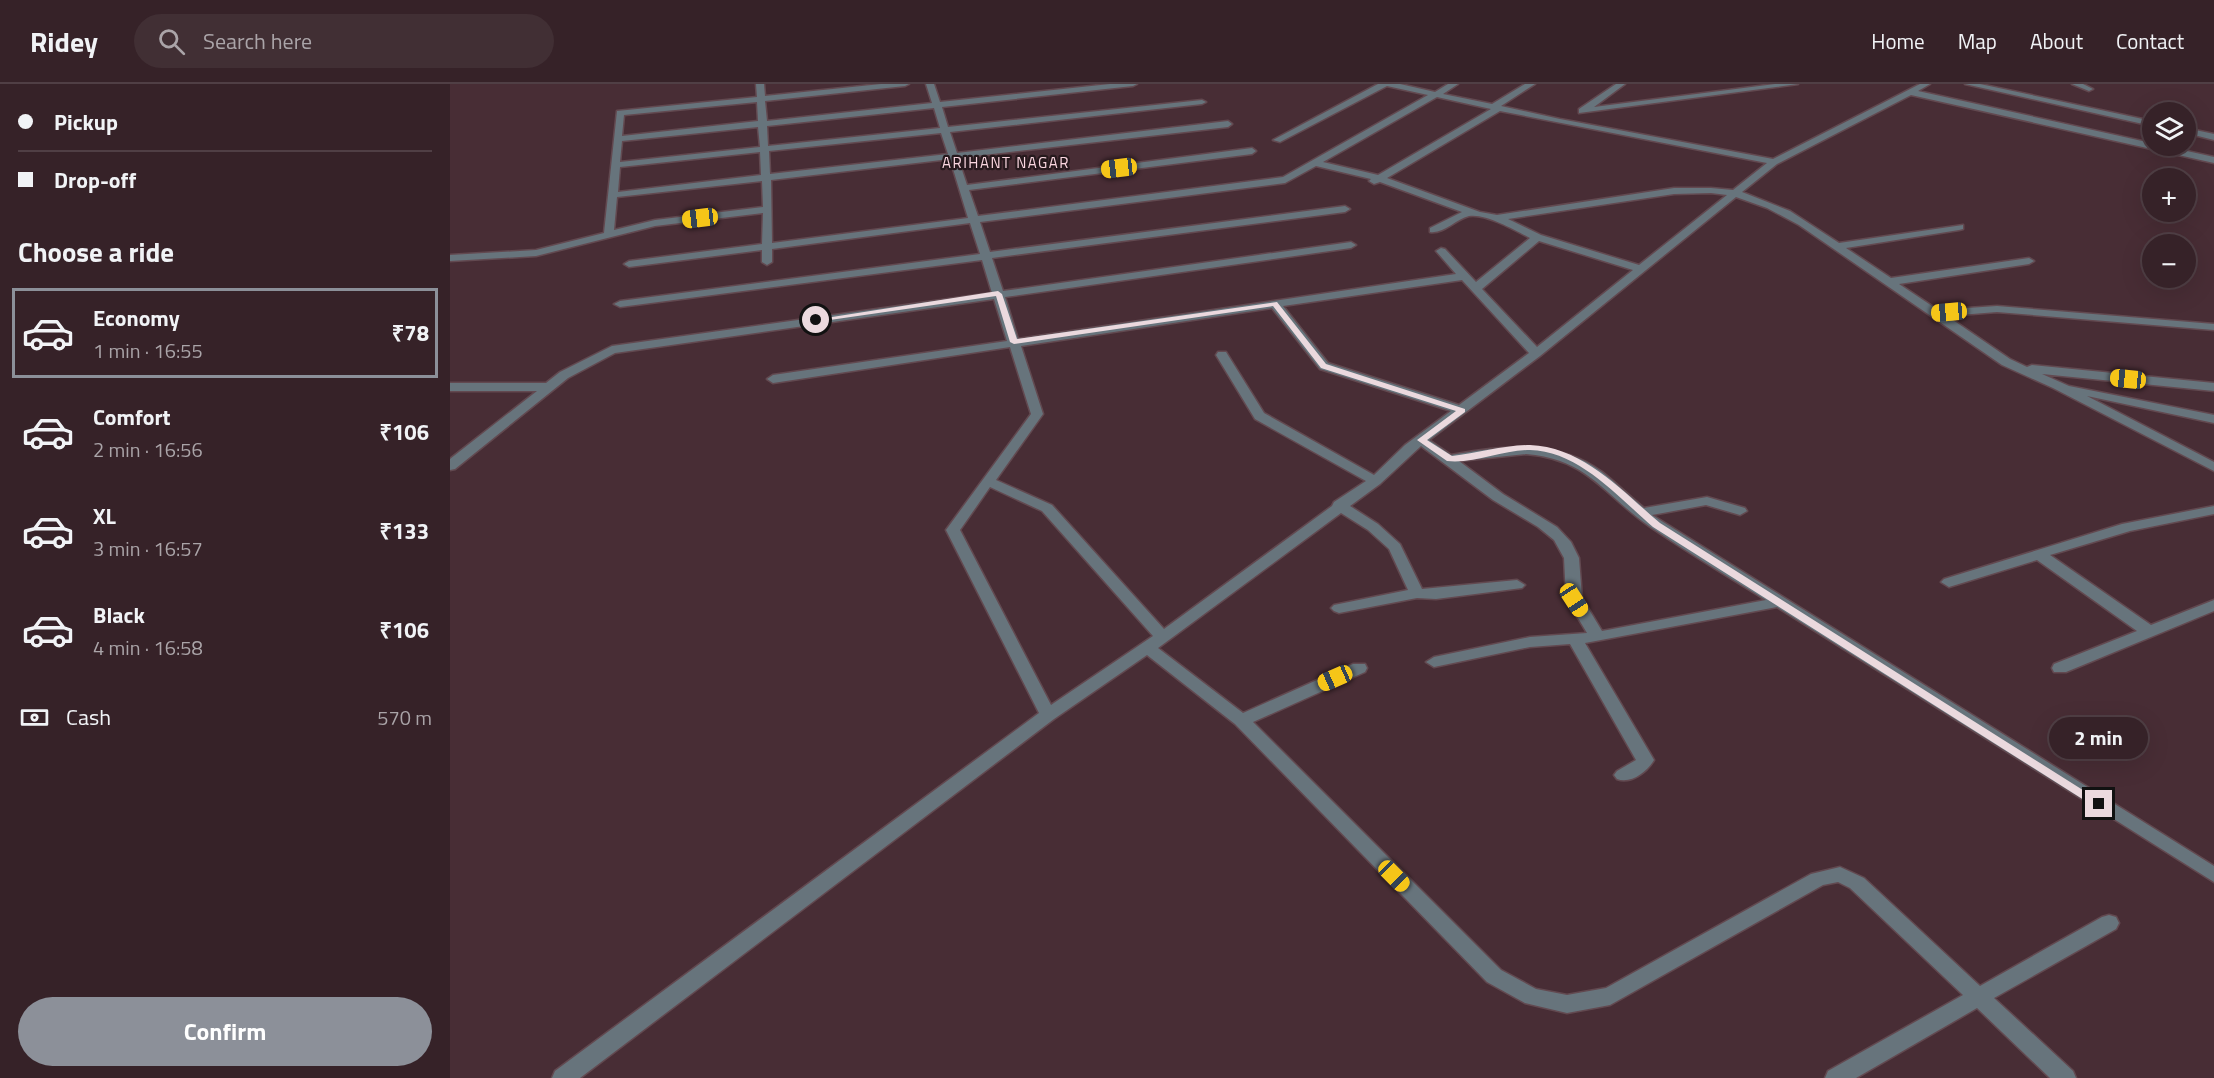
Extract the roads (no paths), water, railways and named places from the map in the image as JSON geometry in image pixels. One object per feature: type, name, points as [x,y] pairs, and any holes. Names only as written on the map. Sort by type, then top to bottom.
[{"type":"street","points":[[760,84],[768,209],[767,262]]},
{"type":"street","points":[[609,233],[620,113],[905,84]]},
{"type":"street","points":[[930,84],[1037,414],[953,530],[1048,715]]},
{"type":"street","points":[[618,139],[1133,84]]},
{"type":"street","points":[[1277,140],[1384,84]]},
{"type":"street","points":[[1389,84],[1434,96],[1560,122],[1774,162]]},
{"type":"street","points":[[629,264],[1285,180],[1454,84]]},
{"type":"street","points":[[1375,180],[1496,108],[1531,84]]},
{"type":"street","points":[[1560,122],[1582,111],[1621,84]]},
{"type":"street","points":[[1582,111],[1794,84]]},
{"type":"street","points":[[562,1078],[1048,715],[1155,642],[1375,481],[1421,440],[1536,353],[1774,162],[1926,84]]},
{"type":"street","points":[[1969,84],[2142,122]]},
{"type":"street","points":[[2076,84],[2089,88]]},
{"type":"street","points":[[1910,92],[2214,160]]},
{"type":"street","points":[[615,165],[1202,102]]},
{"type":"street","points":[[612,195],[1228,124]]},
{"type":"street","points":[[2196,133],[2214,137]]},
{"type":"street","points":[[964,188],[1252,151]]},
{"type":"street","points":[[1313,164],[1375,180],[1470,212],[1497,218],[1537,237],[1641,269]]},
{"type":"street","points":[[1497,218],[1674,191],[1703,189],[1738,192],[1779,208],[1991,353],[2214,467]]},
{"type":"street","points":[[450,258],[536,253],[655,223],[768,209]]},
{"type":"street","points":[[620,304],[986,254],[1345,209]]},
{"type":"street","points":[[1434,230],[1470,212]]},
{"type":"street","points":[[1837,246],[1959,227]]},
{"type":"street","points":[[1476,288],[1537,237]]},
{"type":"street","points":[[450,466],[564,375],[612,350],[1351,245]]},
{"type":"street","points":[[1441,251],[1536,353]]},
{"type":"street","points":[[1888,282],[2029,261]]},
{"type":"street","points":[[774,380],[1014,342],[1464,276]]},
{"type":"street","points":[[1275,304],[1324,366],[1462,410]]},
{"type":"street","points":[[1933,314],[1997,309],[2214,327]]},
{"type":"street","points":[[1222,355],[1259,416],[1375,481]]},
{"type":"street","points":[[2020,368],[2214,387]]},
{"type":"street","points":[[2057,386],[2214,419]]},
{"type":"street","points":[[450,387],[549,387]]},
{"type":"street","points":[[1421,440],[1450,459],[1499,498],[1550,530],[1565,544],[1573,560],[1571,586],[1574,600],[1598,637]]},
{"type":"street","points":[[1450,459],[1511,449],[1530,448],[1556,452],[1596,474],[1640,513],[2214,875]]},
{"type":"street","points":[[988,481],[1047,508],[1155,642],[1241,720],[1494,976],[1532,997],[1567,1004],[1610,996],[1818,879],[1840,874],[1857,883],[2065,1078]]},
{"type":"street","points":[[1640,513],[1707,501],[1740,511]]},
{"type":"street","points":[[1339,506],[1373,527],[1395,547],[1418,593]]},
{"type":"street","points":[[1949,582],[2127,527],[2214,510]]},
{"type":"street","points":[[2040,555],[2147,630]]},
{"type":"street","points":[[1339,608],[1418,593],[1436,594],[1517,585]]},
{"type":"street","points":[[1434,662],[1530,642],[1598,637],[1781,602]]},
{"type":"street","points":[[2060,668],[2147,630],[2214,605]]},
{"type":"street","points":[[1575,639],[1645,760],[1642,765],[1623,775]]},
{"type":"street","points":[[1241,720],[1359,668]]},
{"type":"street","points":[[1836,1078],[2109,923]]},
{"type":"district","name":"ARIHANT NAGAR","points":[[1006,162]]}]
